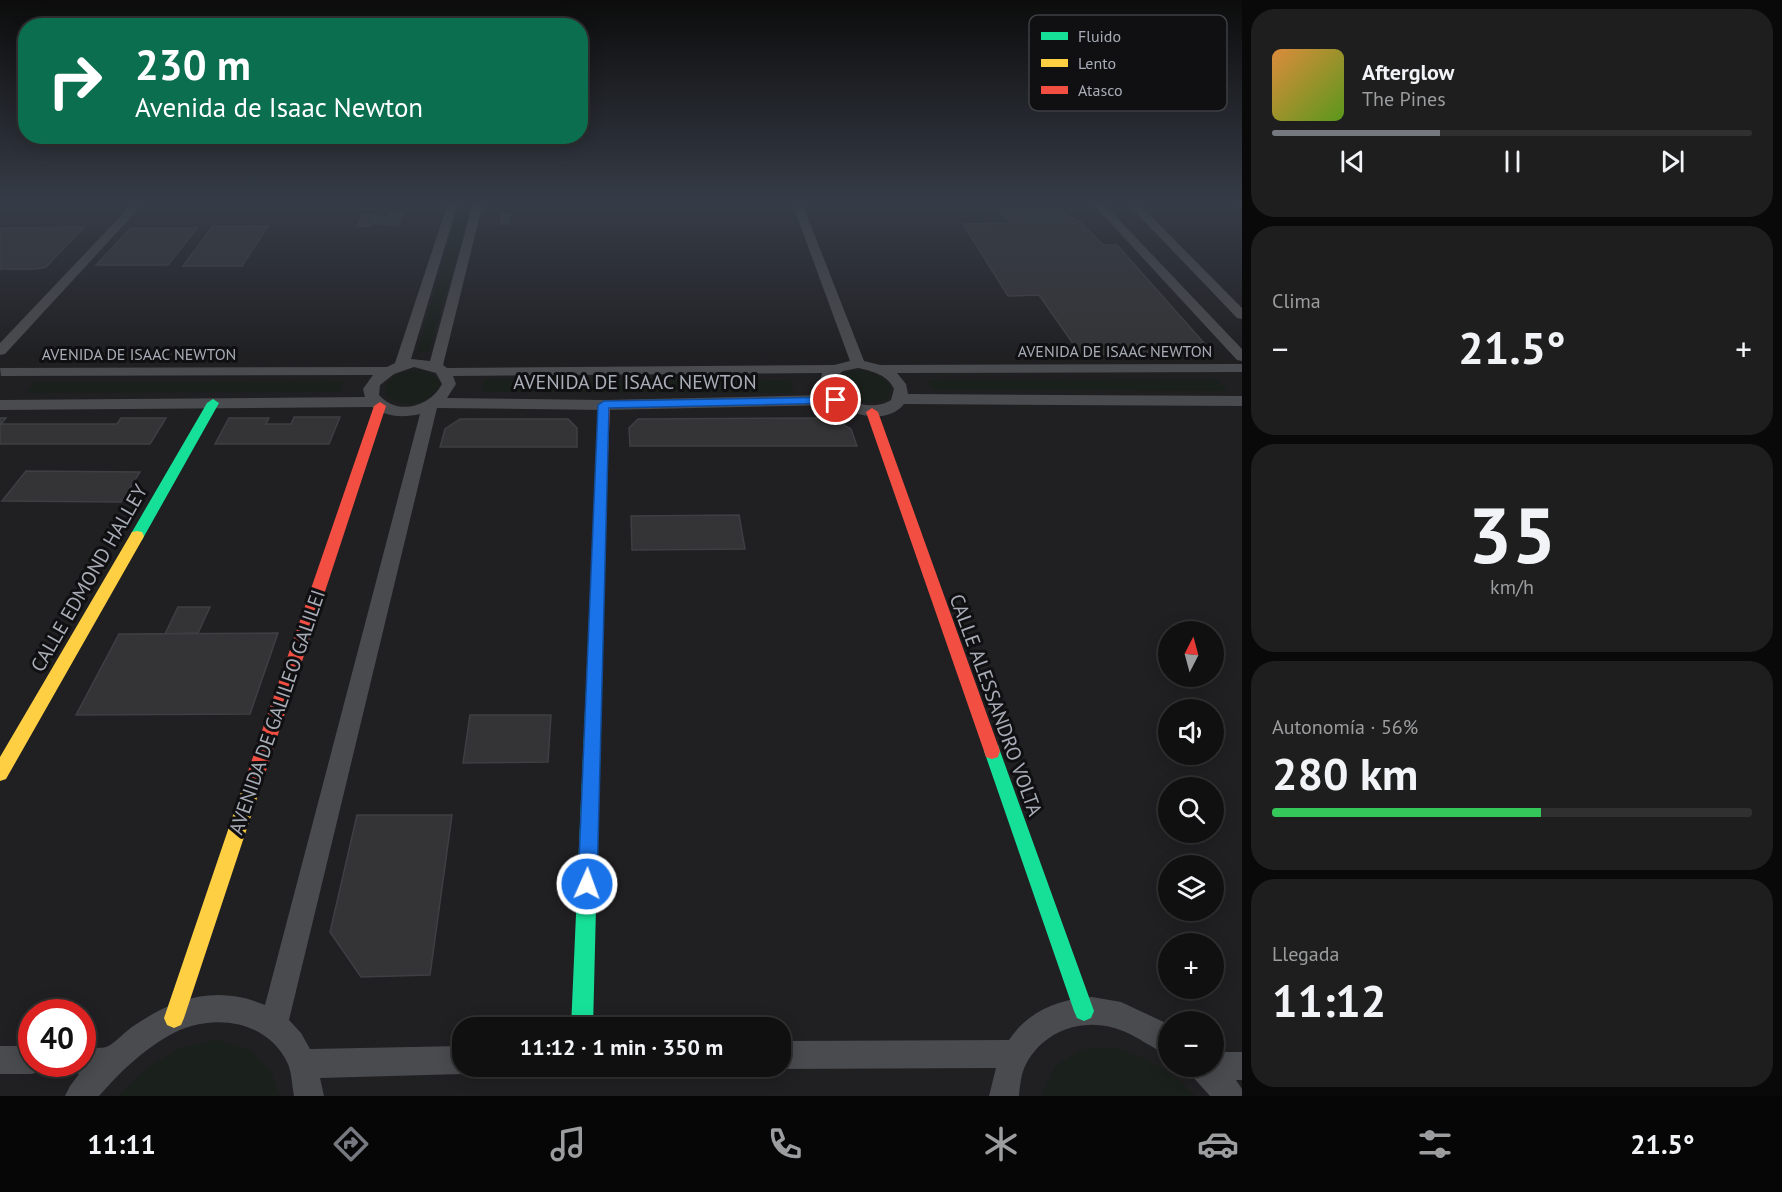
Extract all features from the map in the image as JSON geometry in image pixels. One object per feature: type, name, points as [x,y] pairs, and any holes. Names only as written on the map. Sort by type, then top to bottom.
[{"type":"street","points":[[0,351],[91,254]]},
{"type":"street","points":[[402,365],[437,254]]},
{"type":"street","points":[[0,405],[378,404],[403,411],[432,404],[447,391],[449,384],[440,369],[466,254]]},
{"type":"street","points":[[816,254],[858,364]]},
{"type":"street","points":[[1145,254],[1242,357]]},
{"type":"street","points":[[1182,254],[1242,315]]},
{"type":"street","points":[[378,404],[371,395],[372,387],[377,378],[386,371],[414,363],[440,369]]},
{"type":"street","points":[[902,399],[903,391],[899,382],[880,369],[858,364],[835,369],[828,375],[825,383],[828,392],[836,400],[853,408],[872,412],[891,408],[902,399],[1242,401]]},
{"type":"street","name":"AVENIDA DE ISAAC NEWTON","points":[[880,369],[1242,368]]},
{"type":"street","name":"AVENIDA DE ISAAC NEWTON","points":[[440,369],[835,369]]},
{"type":"street","name":"AVENIDA DE ISAAC NEWTON","points":[[1,372],[386,371]]},
{"type":"street","points":[[0,388],[4,377],[1,372]]},
{"type":"street","name":"AVENIDA DE ISAAC NEWTON","points":[[432,404],[604,405],[836,400]]},
{"type":"street","name":"CALLE EDMOND HALLEY","points":[[0,773],[213,403]]},
{"type":"street","name":"AVENIDA DE GALILEO GALILEI","points":[[174,1018],[378,404]]},
{"type":"street","points":[[274,1024],[432,404]]},
{"type":"street","points":[[582,1017],[604,405]]},
{"type":"street","name":"CALLE ALESSANDRO VOLTA","points":[[872,412],[1084,1011]]},
{"type":"street","points":[[96,1061],[174,1018],[211,1008],[245,1010],[274,1024],[290,1041],[302,1064],[309,1096]]},
{"type":"street","points":[[1004,1096],[1005,1083],[1015,1054],[1032,1030],[1056,1016],[1084,1011],[1112,1014],[1142,1024],[1158,1034]]},
{"type":"street","points":[[791,1055],[1015,1054]]},
{"type":"street","points":[[0,1060],[18,1060]]},
{"type":"street","points":[[302,1064],[452,1060]]},
{"type":"street","points":[[1224,1066],[1242,1066]]},
{"type":"street","points":[[80,1096],[89,1077]]},
{"type":"street","points":[[1212,1077],[1230,1096]]},
{"type":"shaded area","points":[[0,254],[1242,254],[1242,1096],[0,1096]]},
{"type":"shaded area","points":[[446,254],[457,254],[429,351],[417,352]]},
{"type":"shaded area","points":[[415,370],[430,373],[438,380],[440,384],[431,397],[408,404],[386,396],[386,384],[398,374]]},
{"type":"shaded area","points":[[861,370],[875,374],[886,381],[891,388],[888,398],[866,403],[844,395],[837,382],[841,376]]},
{"type":"shaded area","points":[[484,379],[790,380],[794,393],[482,392]]},
{"type":"shaded area","points":[[1216,379],[1228,391],[933,390],[929,380]]},
{"type":"shaded area","points":[[344,381],[340,392],[26,393],[35,382]]},
{"type":"shaded area","points":[[217,1040],[249,1049],[271,1071],[280,1096],[118,1096],[149,1066],[183,1047]]},
{"type":"shaded area","points":[[1117,1048],[1139,1056],[1158,1066],[1158,1077],[1174,1077],[1196,1096],[1041,1096],[1056,1065],[1083,1049]]},
{"type":"building","points":[[0,254],[58,254],[46,267],[0,269]]},
{"type":"building","points":[[106,254],[177,254],[168,265],[96,265]]},
{"type":"building","points":[[192,254],[250,254],[242,266],[183,266]]},
{"type":"building","points":[[982,254],[1125,254],[1212,352],[1190,356],[1081,355],[1039,295],[1008,296]]},
{"type":"building","points":[[294,417],[340,417],[329,444],[215,444],[229,418],[269,418],[266,424],[291,424]]},
{"type":"building","points":[[0,418],[6,418],[1,424],[117,424],[121,418],[166,418],[150,444],[0,444]]},
{"type":"building","points":[[832,418],[851,429],[857,446],[630,446],[629,428],[638,419]]},
{"type":"building","points":[[460,419],[568,419],[577,428],[577,447],[440,447],[445,429]]},
{"type":"building","points":[[26,471],[140,472],[121,502],[2,501]]},
{"type":"building","points":[[739,515],[745,549],[632,550],[631,516]]},
{"type":"building","points":[[178,607],[210,607],[198,633],[165,634]]},
{"type":"building","points":[[278,633],[250,714],[76,715],[119,634]]},
{"type":"building","points":[[470,715],[551,715],[548,762],[463,763]]},
{"type":"building","points":[[357,815],[452,815],[430,975],[361,977],[330,932]]},
{"type":"traffic: fast","points":[[137,536],[213,403]]},
{"type":"traffic: fast","points":[[582,1017],[600,507]]},
{"type":"traffic: fast","points":[[992,751],[1084,1011]]},
{"type":"traffic: slow","points":[[0,773],[137,536]]},
{"type":"traffic: slow","points":[[174,1018],[253,783]]},
{"type":"traffic: jam","points":[[600,507],[604,405]]},
{"type":"traffic: jam","points":[[253,783],[380,406]]},
{"type":"traffic: jam","points":[[872,412],[992,751]]},
{"type":"route","points":[[587,884],[604,405],[836,400]]}]
